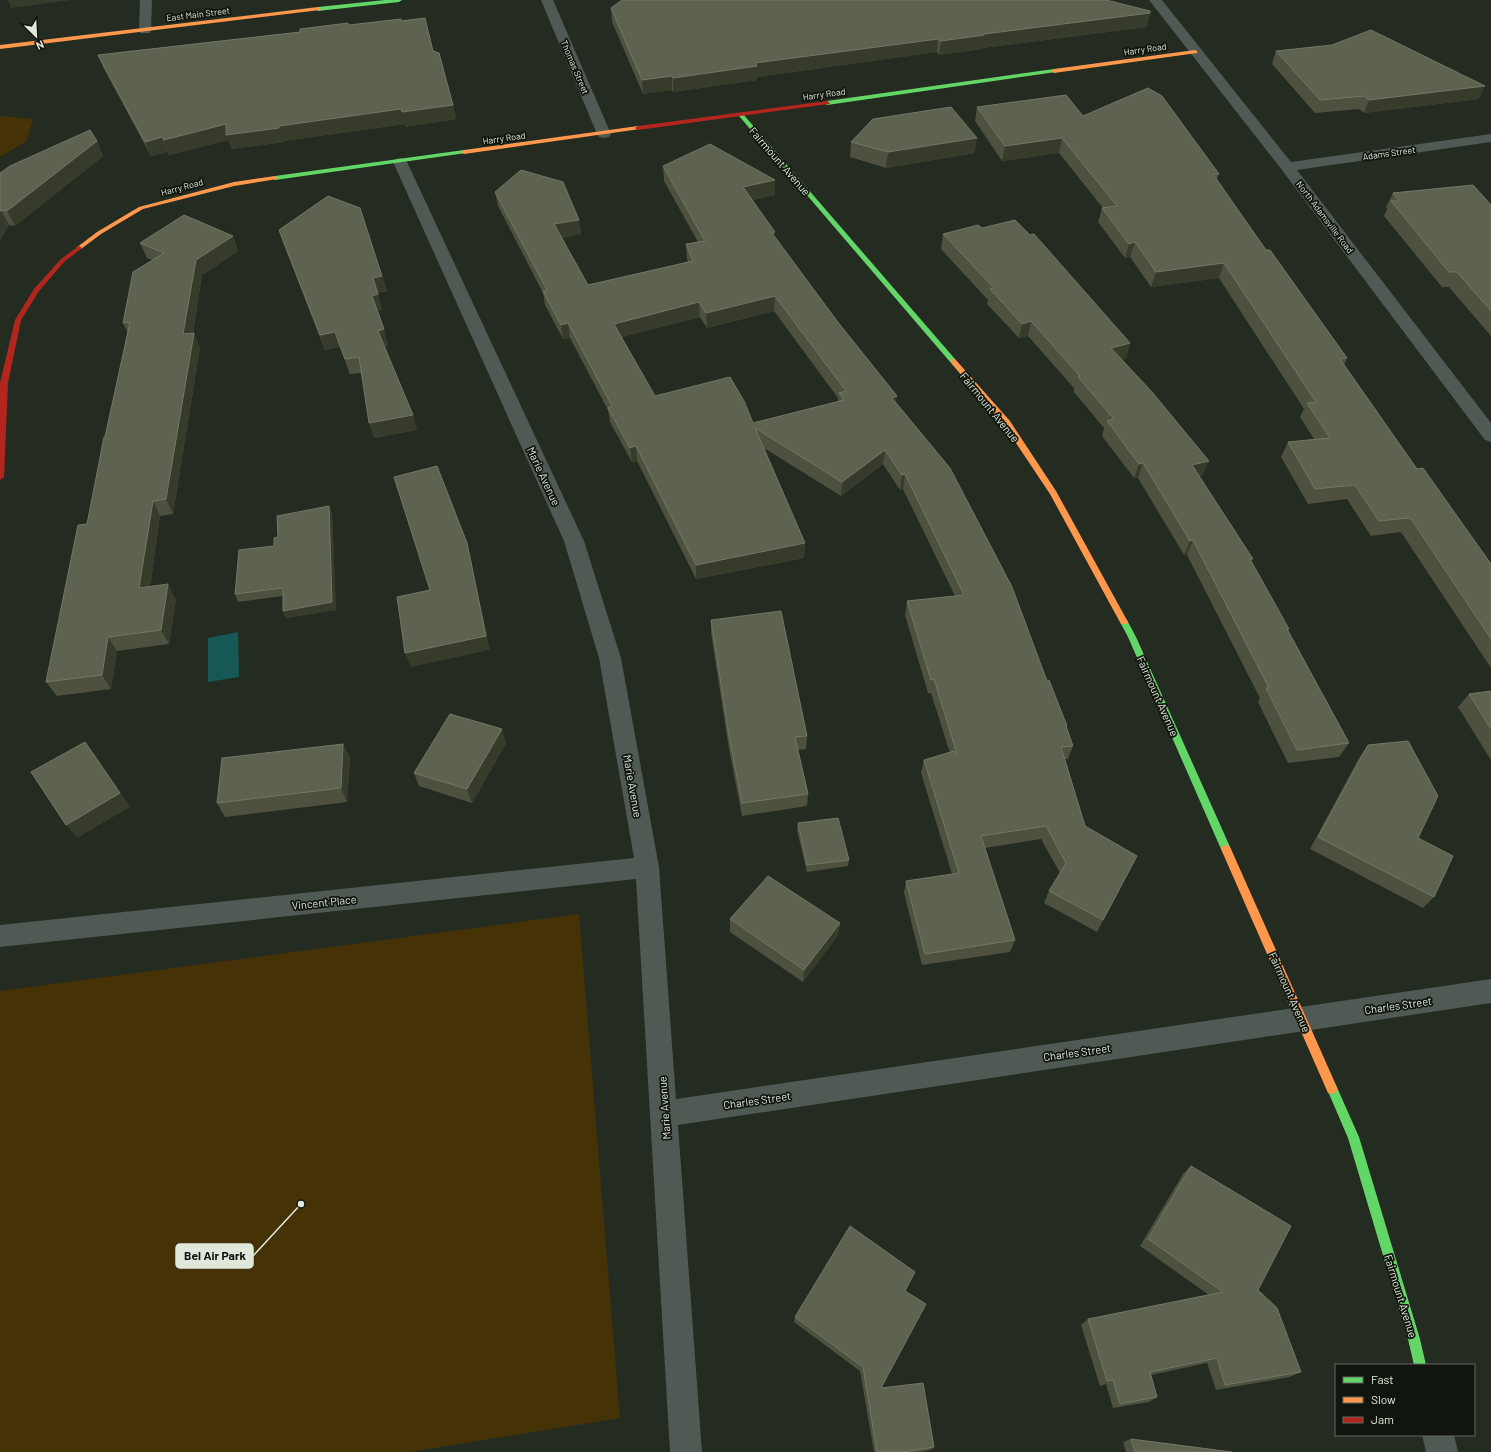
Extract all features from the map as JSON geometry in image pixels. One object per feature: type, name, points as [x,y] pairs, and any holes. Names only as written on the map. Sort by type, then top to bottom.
[{"type":"street","points":[[144,30],[146,0]]},
{"type":"street","name":"East Main Street","points":[[0,47],[399,0]]},
{"type":"street","name":"Thomas Street","points":[[547,0],[604,134]]},
{"type":"street","name":"North Adamsville Road","points":[[1155,0],[1287,167],[1491,436]]},
{"type":"street","name":"Harry Road","points":[[0,477],[4,383],[18,320],[36,290],[63,260],[99,233],[141,208],[234,184],[741,116],[1195,52]]},
{"type":"street","name":"Fairmount Avenue","points":[[741,116],[1007,423],[1053,493],[1132,638],[1302,1019],[1353,1138],[1414,1339],[1420,1364]]},
{"type":"street","name":"Adams Street","points":[[1287,167],[1491,138]]},
{"type":"street","name":"Marie Avenue","points":[[400,162],[574,541],[610,658],[647,867],[686,1452]]},
{"type":"street","name":"Vincent Place","points":[[0,936],[647,867]]},
{"type":"street","name":"Charles Street","points":[[664,1114],[1491,991]]},
{"type":"street","points":[[1438,1436],[1442,1452]]},
{"type":"shaded area","points":[[0,117],[33,119],[27,141],[0,157]]},
{"type":"shaded area","points":[[579,914],[620,1418],[410,1452],[0,1452],[0,991]]},
{"type":"water","points":[[238,632],[239,677],[208,682],[208,638]]},
{"type":"building","points":[[622,0],[1106,0],[1150,11],[1150,13],[984,34],[941,41],[938,39],[755,63],[757,66],[673,78],[672,76],[642,80],[611,8]]},
{"type":"building","points":[[425,18],[433,51],[439,53],[453,105],[402,112],[401,109],[226,135],[226,124],[164,140],[162,137],[145,142],[98,55],[300,32],[300,29],[348,23],[349,25],[401,19],[401,21]]},
{"type":"building","points":[[1371,30],[1485,86],[1369,100],[1364,96],[1320,100],[1276,51],[1332,45]]},
{"type":"building","points":[[1148,88],[1162,96],[1219,174],[1213,174],[1266,250],[1270,250],[1347,358],[1340,359],[1417,469],[1423,468],[1491,564],[1491,639],[1412,520],[1409,518],[1379,521],[1355,485],[1315,489],[1288,442],[1330,438],[1307,403],[1316,402],[1224,263],[1156,272],[1135,242],[1129,244],[1102,208],[1117,206],[1062,138],[1005,146],[977,107],[1066,95],[1083,116]]},
{"type":"building","points":[[951,107],[977,138],[888,152],[851,142],[873,119]]},
{"type":"building","points":[[90,130],[97,141],[7,211],[1,210],[0,212],[0,173],[10,166]]},
{"type":"building","points":[[710,144],[775,180],[743,187],[775,232],[772,233],[837,321],[897,396],[892,398],[950,468],[1012,587],[1047,681],[1049,680],[1067,726],[1073,746],[1061,747],[1085,826],[1137,856],[1103,920],[1049,891],[1066,863],[1046,826],[981,836],[1015,940],[925,954],[906,881],[959,873],[924,760],[954,751],[955,754],[957,754],[934,679],[931,680],[907,601],[964,595],[905,474],[902,475],[885,450],[842,482],[755,428],[805,543],[696,565],[636,446],[630,448],[608,408],[612,406],[568,323],[561,325],[543,291],[547,290],[495,192],[521,170],[563,182],[579,220],[554,224],[588,285],[693,261],[686,244],[705,241],[663,166]],"holes":[[[775,296],[846,391],[839,393],[844,400],[753,423],[744,401],[730,377],[655,396],[614,324],[699,302],[706,313]]]},
{"type":"building","points":[[1473,185],[1491,205],[1491,311],[1457,272],[1449,272],[1391,201],[1399,201],[1393,193]]},
{"type":"building","points":[[328,196],[360,208],[382,276],[373,278],[378,294],[372,296],[384,329],[378,331],[413,415],[369,423],[359,357],[345,359],[335,332],[320,335],[279,230]]},
{"type":"building","points":[[184,215],[233,236],[196,260],[183,334],[194,333],[166,499],[153,501],[139,588],[168,584],[161,630],[108,637],[102,675],[46,682],[78,525],[87,524],[104,437],[130,322],[123,323],[133,272],[164,253],[140,243]]},
{"type":"building","points":[[1015,220],[1030,235],[1034,234],[1130,343],[1111,348],[1152,392],[1209,461],[1192,465],[1253,559],[1250,559],[1349,743],[1297,750],[1266,688],[1269,688],[1193,540],[1190,541],[1143,463],[1139,464],[1107,421],[1114,419],[1078,377],[1080,376],[1031,321],[1022,324],[990,289],[994,288],[943,234],[978,225],[982,228]]},
{"type":"building","points":[[437,466],[467,543],[486,636],[405,653],[397,597],[430,590],[394,477]]},
{"type":"building","points":[[329,506],[332,602],[283,611],[283,588],[235,594],[239,550],[274,546],[274,538],[278,537],[277,516]]},
{"type":"building","points":[[781,611],[807,736],[795,737],[808,794],[742,803],[729,736],[711,620]]},
{"type":"building","points":[[1491,691],[1491,729],[1469,694]]},
{"type":"building","points":[[450,714],[502,729],[467,789],[414,773]]},
{"type":"building","points":[[1408,741],[1438,796],[1418,838],[1453,856],[1434,897],[1318,837],[1368,745]]},
{"type":"building","points":[[85,742],[120,793],[66,825],[31,772]]},
{"type":"building","points":[[343,744],[341,788],[217,803],[222,758]]},
{"type":"building","points":[[838,818],[849,860],[807,865],[798,823]]},
{"type":"building","points":[[768,876],[840,923],[804,970],[730,919]]},
{"type":"building","points":[[1191,1166],[1291,1226],[1258,1290],[1277,1308],[1301,1372],[1225,1385],[1217,1358],[1150,1372],[1157,1397],[1120,1404],[1113,1380],[1107,1381],[1088,1319],[1223,1292],[1148,1239]]},
{"type":"building","points":[[850,1226],[915,1272],[905,1291],[926,1304],[881,1388],[923,1383],[934,1447],[903,1452],[877,1452],[863,1367],[795,1317]]},
{"type":"building","points":[[1131,1439],[1232,1452],[1135,1452]]},
{"type":"traffic: fast","points":[[318,9],[399,0]]},
{"type":"traffic: fast","points":[[827,103],[1054,71]]},
{"type":"traffic: fast","points":[[741,115],[953,361]]},
{"type":"traffic: fast","points":[[275,178],[464,152]]},
{"type":"traffic: fast","points":[[1124,622],[1226,849]]},
{"type":"traffic: fast","points":[[1332,1089],[1353,1137],[1414,1339],[1420,1364]]},
{"type":"traffic: slow","points":[[0,47],[318,9]]},
{"type":"traffic: slow","points":[[1054,71],[1195,52]]},
{"type":"traffic: slow","points":[[464,152],[638,128]]},
{"type":"traffic: slow","points":[[79,248],[99,233],[141,208],[234,184],[275,178]]},
{"type":"traffic: slow","points":[[953,361],[1007,423],[1053,493],[1124,622]]},
{"type":"traffic: slow","points":[[1226,849],[1332,1089]]},
{"type":"traffic: jam","points":[[638,128],[827,103]]},
{"type":"traffic: jam","points":[[0,477],[4,383],[18,320],[36,290],[63,260],[79,248]]},
{"type":"place","name":"Bel Air Park","points":[[301,1204]]}]
